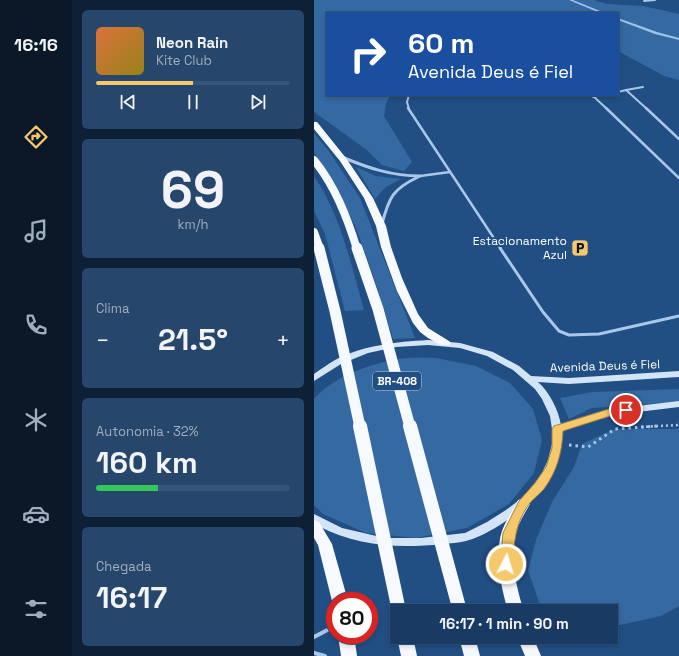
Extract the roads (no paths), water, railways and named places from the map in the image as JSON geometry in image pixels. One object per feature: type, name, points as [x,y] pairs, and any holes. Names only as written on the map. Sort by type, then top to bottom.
[{"type":"highway","points":[[314,124],[357,179],[381,227],[385,245],[396,277],[413,313],[424,329],[445,343]]},
{"type":"highway","name":"BR-408","points":[[314,160],[325,174],[347,218],[378,309],[458,604]]},
{"type":"highway","points":[[314,232],[321,252],[335,311],[398,604]]},
{"type":"highway","points":[[514,604],[506,564],[509,533],[523,504]]},
{"type":"highway","points":[[314,526],[325,544],[338,592]]},
{"type":"highway","points":[[347,644],[349,656]]},
{"type":"highway","points":[[406,644],[409,656]]},
{"type":"highway","points":[[469,644],[472,656]]},
{"type":"highway","points":[[528,644],[533,656]]},
{"type":"main road","points":[[314,378],[324,370],[361,352],[402,343],[445,343],[478,349],[507,362],[532,379],[544,394],[553,411],[558,429],[557,443],[551,468],[539,486],[523,504],[467,536],[437,541],[386,542],[324,526],[314,518]]},
{"type":"main road","name":"Avenida Deus é Fiel","points":[[532,379],[569,381],[679,374]]},
{"type":"main road","points":[[558,429],[612,412],[679,404]]},
{"type":"street","points":[[340,156],[388,175],[420,176]]},
{"type":"street","points":[[381,227],[386,205],[394,191],[405,183],[420,176]]},
{"type":"lane","points":[[644,1],[655,0]]},
{"type":"lane","points":[[619,92],[643,87]]},
{"type":"lane","points":[[626,90],[679,140]]},
{"type":"lane","points":[[408,96],[406,100],[410,110],[543,312],[558,331],[568,335],[578,336],[597,334],[679,316]]},
{"type":"lane","points":[[592,96],[679,178]]},
{"type":"lane","points":[[420,176],[450,172]]},
{"type":"lane","points":[[314,637],[326,631]]},
{"type":"lane","points":[[314,653],[325,656]]},
{"type":"waterway","points":[[570,0],[600,12]]},
{"type":"waterway","points":[[619,19],[656,33],[679,39]]},
{"type":"place","name":"Estacionamento Azul","points":[[580,248]]}]
